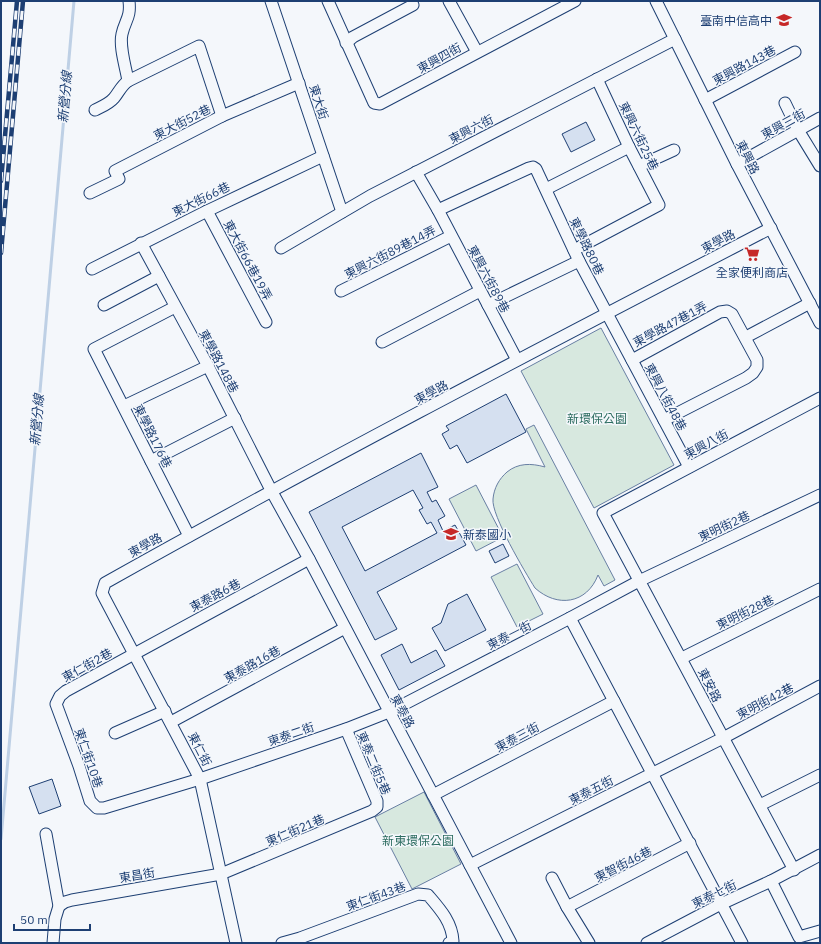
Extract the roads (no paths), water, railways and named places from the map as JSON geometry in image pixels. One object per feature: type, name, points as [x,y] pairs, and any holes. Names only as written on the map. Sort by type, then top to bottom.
[{"type":"street","points":[[128,81],[122,46],[122,34],[130,10],[129,1]]},
{"type":"street","name":"東大街","points":[[271,1],[342,212]]},
{"type":"street","points":[[328,1],[346,43],[353,37],[413,6]]},
{"type":"street","points":[[449,1],[477,52]]},
{"type":"street","name":"東興四街","points":[[346,43],[374,103],[380,104],[575,1]]},
{"type":"street","name":"東興路","points":[[656,1],[737,164],[820,323]]},
{"type":"street","name":"東興六街","points":[[281,248],[370,196],[675,39]]},
{"type":"street","points":[[95,110],[114,98],[122,85],[128,81],[199,46],[222,116]]},
{"type":"street","name":"東興路143巷","points":[[705,100],[795,52]]},
{"type":"street","name":"東興六街25巷","points":[[574,250],[659,205],[629,147],[597,79]]},
{"type":"street","name":"東大街52巷","points":[[90,193],[119,179],[115,171],[222,116],[299,83]]},
{"type":"street","points":[[785,103],[798,130],[820,166]]},
{"type":"street","name":"東興三街","points":[[737,164],[820,118]]},
{"type":"street","points":[[438,210],[533,167],[536,169],[546,189],[629,147]]},
{"type":"street","points":[[639,166],[674,150]]},
{"type":"street","name":"東大街66巷","points":[[92,269],[207,211],[323,156]]},
{"type":"street","name":"東興六街89巷","points":[[416,172],[438,210],[450,236],[517,360]]},
{"type":"street","name":"東學路80巷","points":[[546,189],[579,261],[606,314],[632,360]]},
{"type":"street","name":"東大街66巷19弄","points":[[207,211],[266,322]]},
{"type":"street","name":"東學路","points":[[105,583],[189,536],[517,360],[771,228]]},
{"type":"street","name":"東興六街89巷14弄","points":[[341,291],[450,236]]},
{"type":"street","name":"東學路148巷","points":[[142,243],[208,366],[272,492]]},
{"type":"street","points":[[488,305],[579,261]]},
{"type":"street","points":[[104,305],[159,276]]},
{"type":"street","points":[[382,342],[480,291]]},
{"type":"street","points":[[664,420],[753,373],[757,367],[757,360],[746,337],[810,303]]},
{"type":"street","name":"東學路176巷","points":[[175,307],[94,349],[189,536]]},
{"type":"street","name":"東學路47巷1弄","points":[[632,360],[720,312],[727,311],[732,314],[746,337]]},
{"type":"street","name":"東興八街48巷","points":[[632,360],[689,467]]},
{"type":"street","points":[[124,406],[208,366]]},
{"type":"street","name":"東興八街","points":[[603,513],[820,398]]},
{"type":"street","points":[[151,461],[235,418]]},
{"type":"street","name":"東泰路","points":[[272,492],[309,559],[511,943]]},
{"type":"street","name":"東明街2巷","points":[[639,581],[820,495]]},
{"type":"street","name":"東安路","points":[[603,513],[682,658],[794,870]]},
{"type":"street","name":"東泰路6巷","points":[[134,654],[309,559]]},
{"type":"street","name":"東泰一街","points":[[389,712],[639,581]]},
{"type":"street","name":"東仁街","points":[[105,583],[102,593],[200,779],[236,943]]},
{"type":"street","name":"東明街28巷","points":[[682,658],[820,589]]},
{"type":"street","points":[[570,618],[742,943]]},
{"type":"street","name":"東泰路16巷","points":[[171,722],[345,628]]},
{"type":"street","name":"東仁街2巷","points":[[56,704],[60,696],[66,691],[134,654]]},
{"type":"street","name":"東明街42巷","points":[[723,738],[820,686]]},
{"type":"street","name":"東泰三街","points":[[433,795],[614,701]]},
{"type":"street","name":"東仁街10巷","points":[[56,704],[80,766],[90,801],[97,808],[104,808],[200,779]]},
{"type":"street","points":[[115,733],[165,711]]},
{"type":"street","name":"東泰二街","points":[[200,779],[346,729],[389,712]]},
{"type":"street","name":"東泰二街5巷","points":[[346,729],[377,801],[377,807]]},
{"type":"street","name":"東泰五街","points":[[470,865],[723,738]]},
{"type":"street","points":[[760,805],[820,774]]},
{"type":"street","name":"東仁街21巷","points":[[221,874],[372,811],[377,807]]},
{"type":"street","points":[[46,834],[59,906],[53,943]]},
{"type":"street","name":"東智街46巷","points":[[567,907],[690,843]]},
{"type":"street","name":"東泰七街","points":[[647,943],[721,904],[794,870],[820,855]]},
{"type":"street","name":"東昌街","points":[[59,906],[72,900],[221,874]]},
{"type":"street","points":[[552,878],[567,907],[589,943]]},
{"type":"street","points":[[771,881],[799,937],[820,931]]},
{"type":"street","name":"東仁街43巷","points":[[282,943],[301,940],[418,894],[428,895],[444,914],[452,930],[451,942]]},
{"type":"waterway","name":"新營分線","points":[[1,839],[74,1]]},
{"type":"railway","points":[[1,181],[17,1]]},
{"type":"railway","points":[[1,253],[23,1]]},
{"type":"place","name":"臺南中信高中","points":[[784,20]]},
{"type":"place","name":"全家便利商店","points":[[752,254]]},
{"type":"place","name":"新泰國小","points":[[451,534]]},
{"type":"park label","name":"新環保公園","points":[[597,418]]},
{"type":"park label","name":"新東環保公園","points":[[418,840]]}]
